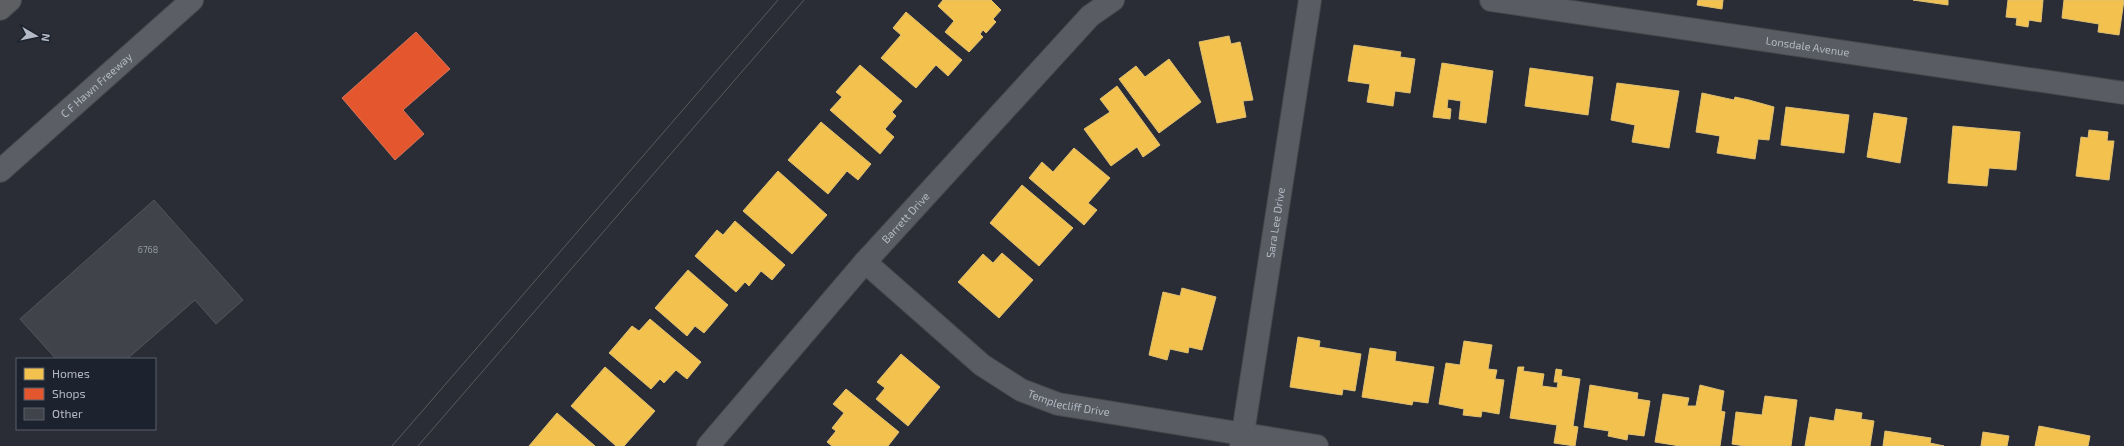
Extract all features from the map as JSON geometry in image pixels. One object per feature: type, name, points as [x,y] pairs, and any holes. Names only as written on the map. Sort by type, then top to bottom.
[{"type":"highway","points":[[0,9],[10,0]]},
{"type":"main road","name":"C F Hawn Freeway","points":[[0,171],[192,0]]},
{"type":"street","name":"Barrett Drive","points":[[708,446],[865,262],[1090,16],[1113,0]]},
{"type":"street","name":"Sara Lee Drive","points":[[1242,440],[1310,0]]},
{"type":"street","name":"Lonsdale Avenue","points":[[1491,0],[2124,93]]},
{"type":"street","name":"Templecliff Drive","points":[[865,262],[982,365],[1021,390],[1058,404],[1242,440],[1317,446]]},
{"type":"building: Homes","points":[[943,0],[991,0],[1001,10],[993,19],[996,22],[986,33],[983,30],[980,34],[983,37],[969,52],[945,32],[954,21],[938,6]]},
{"type":"building: Homes","points":[[1698,0],[1723,0],[1722,9],[1697,5]]},
{"type":"building: Homes","points":[[1913,0],[1948,0],[1948,5]]},
{"type":"building: Homes","points":[[2008,0],[2043,0],[2041,22],[2029,20],[2028,27],[2016,25],[2017,18],[2006,17]]},
{"type":"building: Homes","points":[[2064,0],[2124,0],[2119,35],[2098,32],[2099,24],[2062,18]]},
{"type":"building: Homes","points":[[906,12],[962,60],[948,76],[936,65],[916,88],[881,58],[901,35],[893,28]]},
{"type":"building: Homes","points":[[1229,36],[1231,44],[1240,42],[1253,100],[1243,101],[1246,117],[1217,123],[1199,42]]},
{"type":"building: Homes","points":[[1354,45],[1401,52],[1400,57],[1415,59],[1410,93],[1395,91],[1393,106],[1367,102],[1370,84],[1348,81]]},
{"type":"building: Homes","points":[[1169,59],[1201,102],[1159,133],[1119,79],[1136,66],[1145,77]]},
{"type":"building: Homes","points":[[1442,63],[1493,71],[1486,123],[1459,119],[1461,101],[1448,99],[1447,108],[1451,109],[1450,119],[1433,117]]},
{"type":"building: Homes","points":[[860,65],[902,101],[892,112],[896,116],[885,129],[894,137],[880,154],[830,110],[842,97],[836,92]]},
{"type":"building: Homes","points":[[1530,68],[1593,77],[1588,115],[1525,106]]},
{"type":"building: Homes","points":[[1617,83],[1679,91],[1669,148],[1632,142],[1635,125],[1611,120]]},
{"type":"building: Homes","points":[[1117,86],[1160,145],[1143,157],[1137,147],[1111,166],[1084,129],[1110,112],[1100,99]]},
{"type":"building: Homes","points":[[1702,93],[1734,100],[1735,97],[1774,107],[1769,140],[1758,139],[1755,159],[1717,153],[1720,136],[1696,132]]},
{"type":"building: Homes","points":[[1786,107],[1849,115],[1844,153],[1781,145]]},
{"type":"building: Homes","points":[[1874,113],[1907,118],[1900,163],[1867,157]]},
{"type":"building: Homes","points":[[821,122],[871,164],[858,180],[847,171],[828,194],[788,160]]},
{"type":"building: Homes","points":[[1953,126],[2020,132],[2016,170],[1989,168],[1987,186],[1948,183]]},
{"type":"building: Homes","points":[[2089,130],[2108,132],[2107,141],[2114,141],[2109,180],[2076,176],[2081,137],[2088,138]]},
{"type":"building: Homes","points":[[1074,148],[1110,178],[1088,203],[1097,210],[1084,225],[1029,178],[1042,162],[1053,172]]},
{"type":"building: Homes","points":[[778,171],[827,215],[792,254],[743,211]]},
{"type":"building: Homes","points":[[1022,185],[1073,228],[1039,266],[990,223]]},
{"type":"building: Homes","points":[[735,221],[785,265],[772,280],[761,271],[749,286],[745,282],[736,292],[695,256],[717,230],[723,235]]},
{"type":"building: Homes","points":[[1002,253],[1033,280],[999,318],[958,282],[983,254],[993,263]]},
{"type":"building: Homes","points":[[688,270],[728,305],[704,333],[695,326],[687,336],[655,308]]},
{"type":"building: Homes","points":[[1182,288],[1216,297],[1202,350],[1189,347],[1188,353],[1170,349],[1167,360],[1149,355],[1163,292],[1180,296]]},
{"type":"building: Homes","points":[[650,319],[701,362],[687,379],[676,370],[664,383],[660,379],[651,389],[609,353],[632,326],[639,331]]},
{"type":"building: Homes","points":[[1298,337],[1320,341],[1319,347],[1361,354],[1355,391],[1343,389],[1342,395],[1290,387]]},
{"type":"building: Homes","points":[[1464,341],[1492,345],[1488,369],[1497,370],[1495,379],[1504,380],[1499,414],[1482,411],[1481,417],[1463,415],[1464,409],[1439,404],[1446,363],[1460,365]]},
{"type":"building: Homes","points":[[1370,348],[1396,352],[1395,361],[1434,367],[1428,403],[1413,401],[1412,405],[1362,397]]},
{"type":"building: Homes","points":[[901,354],[940,387],[908,426],[876,399],[885,388],[877,382]]},
{"type":"building: Homes","points":[[605,367],[655,411],[624,446],[616,446],[571,406]]},
{"type":"building: Homes","points":[[1518,367],[1524,367],[1523,371],[1544,374],[1542,386],[1557,388],[1558,382],[1554,382],[1556,369],[1562,370],[1561,376],[1580,379],[1573,426],[1578,427],[1575,446],[1554,443],[1557,425],[1510,418]]},
{"type":"building: Homes","points":[[1590,385],[1638,393],[1637,399],[1650,401],[1644,436],[1628,434],[1627,440],[1608,436],[1609,431],[1584,427]]},
{"type":"building: Homes","points":[[1700,385],[1724,391],[1721,411],[1725,412],[1720,446],[1680,446],[1655,442],[1663,394],[1689,398],[1687,406],[1696,406]]},
{"type":"building: Homes","points":[[846,389],[899,432],[888,446],[832,446],[827,442],[836,431],[832,428],[844,413],[833,404]]},
{"type":"building: Homes","points":[[1765,396],[1797,400],[1791,446],[1745,446],[1732,444],[1736,412],[1762,415]]},
{"type":"building: Homes","points":[[1836,409],[1862,413],[1861,419],[1874,421],[1870,446],[1805,446],[1810,417],[1834,421]]},
{"type":"building: Homes","points":[[557,413],[595,446],[529,446]]},
{"type":"building: Homes","points":[[2039,426],[2090,436],[2088,446],[2035,446]]},
{"type":"building: Homes","points":[[1885,431],[1931,438],[1930,443],[1944,446],[1883,446]]},
{"type":"building: Homes","points":[[1983,432],[2009,436],[2007,446],[1981,446]]},
{"type":"building: Shops","points":[[416,32],[450,69],[403,110],[424,134],[395,160],[342,98]]},
{"type":"building: Other","points":[[154,200],[243,300],[216,324],[195,300],[128,358],[55,358],[20,319]]},
{"type":"tram line","points":[[392,446],[778,0]]},
{"type":"tram line","points":[[418,446],[804,0]]}]
